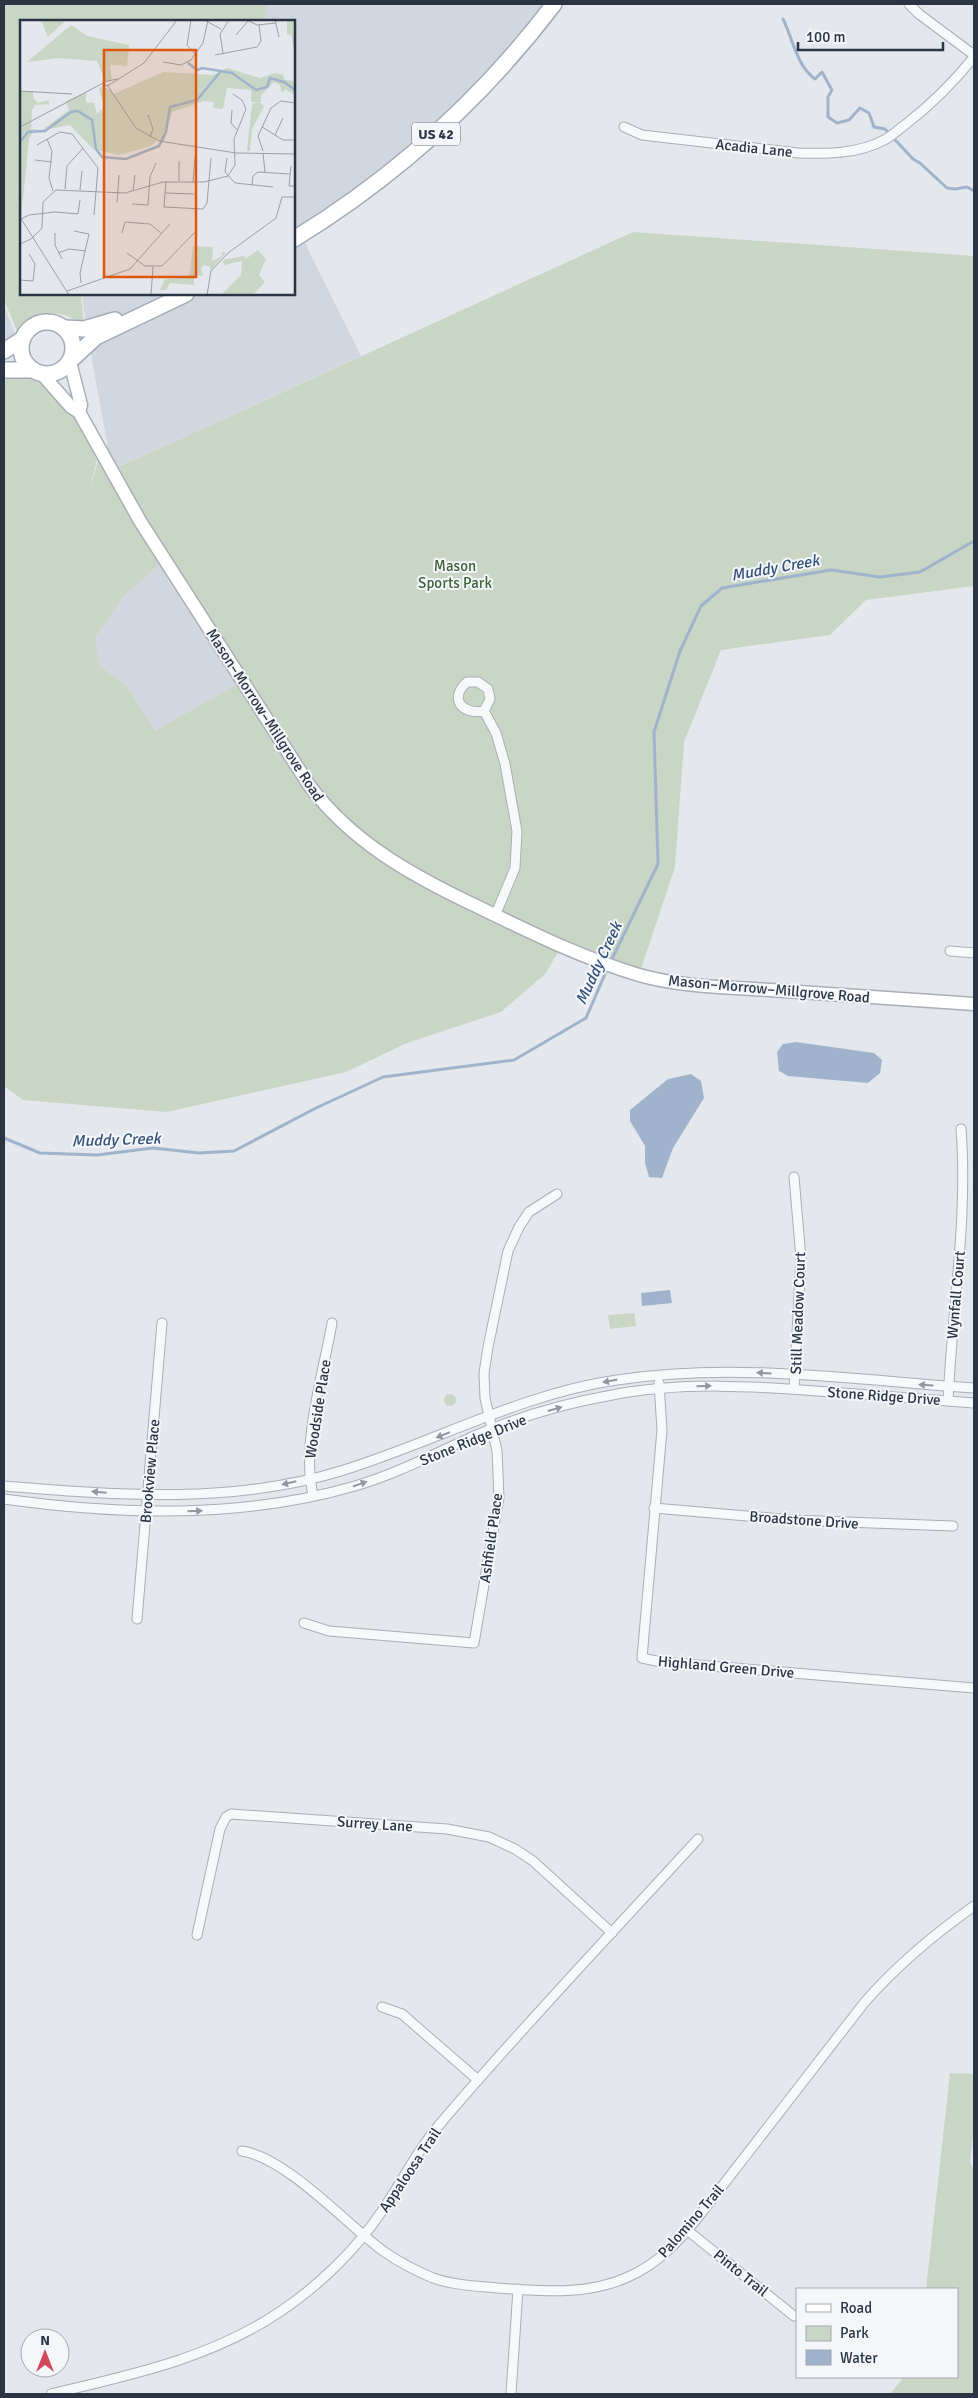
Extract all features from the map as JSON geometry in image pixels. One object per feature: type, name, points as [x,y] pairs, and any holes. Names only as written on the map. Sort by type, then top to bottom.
[{"type":"main road","name":"US 42","points":[[295,238],[362,194],[431,139],[504,66],[554,4]]},
{"type":"main road","points":[[4,370],[60,371],[96,337],[184,295]]},
{"type":"main road","points":[[4,351],[21,340],[30,328],[41,322],[54,322],[65,328],[84,329],[138,311],[150,310]]},
{"type":"main road","points":[[65,328],[74,345],[71,360]]},
{"type":"main road","points":[[21,340],[22,357],[37,372]]},
{"type":"street","points":[[909,4],[919,14],[974,56]]},
{"type":"street","name":"Acadia Lane","points":[[624,127],[642,135],[798,153],[824,154],[852,150],[884,141],[898,131],[945,92],[974,56]]},
{"type":"street","name":"Mason–Morrow–Millgrove Road","points":[[71,360],[81,405],[79,412]]},
{"type":"street","name":"Mason–Morrow–Millgrove Road","points":[[37,372],[71,408],[79,412],[140,521],[271,729],[322,802],[342,824],[382,856],[495,916],[591,958],[639,975],[697,985],[974,1004]]},
{"type":"street","points":[[484,711],[499,741],[517,831],[515,868],[495,916]]},
{"type":"street","points":[[950,951],[974,953]]},
{"type":"street","name":"Wynfall Court","points":[[948,1401],[963,1218],[964,1166],[962,1129]]},
{"type":"street","name":"Still Meadow Court","points":[[794,1177],[802,1258],[794,1389]]},
{"type":"street","name":"Ashfield Place","points":[[304,1623],[329,1631],[474,1643],[499,1497],[496,1451],[489,1417],[484,1372],[508,1251],[519,1227],[529,1212],[556,1194]]},
{"type":"street","name":"Brookview Place","points":[[137,1619],[162,1323]]},
{"type":"street","name":"Woodside Place","points":[[313,1495],[309,1479],[309,1453],[332,1323]]},
{"type":"street","name":"Stone Ridge Drive","points":[[4,1486],[148,1496],[207,1494],[263,1489],[341,1472],[410,1449],[489,1417],[572,1388],[658,1375],[728,1371],[974,1388]]},
{"type":"street","name":"Highland Green Drive","points":[[658,1375],[662,1430],[642,1658],[661,1662],[974,1688]]},
{"type":"street","name":"Stone Ridge Drive","points":[[4,1499],[146,1510],[230,1509],[313,1495],[364,1483],[426,1460],[492,1429],[582,1401],[660,1388],[722,1386],[794,1389],[974,1403]]},
{"type":"street","name":"Broadstone Drive","points":[[654,1508],[792,1520],[953,1526]]},
{"type":"street","name":"Surrey Lane","points":[[196,1934],[220,1829],[226,1817],[231,1814],[447,1829],[489,1837],[515,1849],[533,1861],[612,1933]]},
{"type":"street","name":"Appaloosa Trail","points":[[51,2394],[173,2363],[228,2342],[290,2304],[340,2262],[364,2236],[382,2211],[430,2137],[478,2080],[698,1839]]},
{"type":"street","name":"Palomino Trail","points":[[242,2151],[256,2154],[282,2168],[364,2236],[396,2259],[434,2278],[477,2286],[518,2289],[579,2290],[615,2282],[641,2271],[659,2258],[687,2230],[888,1976],[926,1941],[974,1906]]},
{"type":"street","points":[[382,2007],[402,2014],[478,2080]]},
{"type":"street","name":"Pinto Trail","points":[[687,2230],[794,2316]]},
{"type":"street","points":[[511,2394],[518,2289]]},
{"type":"shaded area","points":[[267,4],[554,4],[469,103],[301,235],[361,356],[112,470],[90,349],[188,295],[295,295],[295,20],[265,20]]},
{"type":"shaded area","points":[[82,295],[179,295],[86,327]]},
{"type":"shaded area","points":[[4,305],[17,339],[4,347]]},
{"type":"shaded area","points":[[164,560],[242,683],[155,732],[127,686],[99,665],[95,638],[123,597]]},
{"type":"green space","points":[[4,4],[267,4],[265,20],[20,20],[20,295],[81,295],[84,325],[65,315],[49,314],[35,319],[17,331],[4,300]]},
{"type":"green space","name":"Mason Sports Park","points":[[633,232],[974,256],[974,586],[866,600],[830,635],[721,650],[684,742],[675,867],[639,975],[562,946],[545,974],[501,1012],[407,1043],[346,1072],[167,1112],[23,1100],[4,1086],[4,376],[33,377],[45,383],[76,416],[97,460],[89,492],[98,461],[112,470]],"holes":[[[164,560],[242,682],[155,731],[127,686],[99,665],[95,638],[123,597]]]},
{"type":"green space","points":[[634,1313],[636,1326],[610,1329],[608,1315]]},
{"type":"green space","points":[[448,1394],[452,1394],[456,1400],[452,1406],[448,1406],[444,1402],[444,1398]]},
{"type":"green space","points":[[950,2073],[974,2074],[974,2129],[970,2162],[974,2170],[974,2394],[890,2394],[903,2378],[958,2378],[958,2288],[926,2288]]},
{"type":"water","points":[[796,1042],[874,1053],[882,1060],[880,1073],[868,1083],[788,1076],[779,1071],[777,1052],[783,1044]]},
{"type":"water","points":[[691,1074],[701,1081],[704,1098],[673,1148],[662,1178],[649,1177],[645,1163],[645,1146],[630,1121],[630,1110],[668,1079]]},
{"type":"water","points":[[670,1290],[672,1303],[642,1306],[641,1293]]},
{"type":"waterway","points":[[783,19],[803,67],[815,79],[822,72],[832,90],[828,97],[828,117],[837,123],[849,120],[860,108],[869,113],[874,127],[885,129],[913,159],[947,188],[967,187],[974,191]]},
{"type":"waterway","name":"Muddy Creek","points":[[611,961],[658,864],[654,732],[680,651],[701,606],[722,588],[831,570],[880,577],[920,572],[974,541]]},
{"type":"waterway","name":"Muddy Creek","points":[[4,1138],[40,1153],[97,1155],[153,1148],[199,1153],[234,1151],[316,1108],[383,1077],[514,1060],[586,1018],[608,967]]}]
